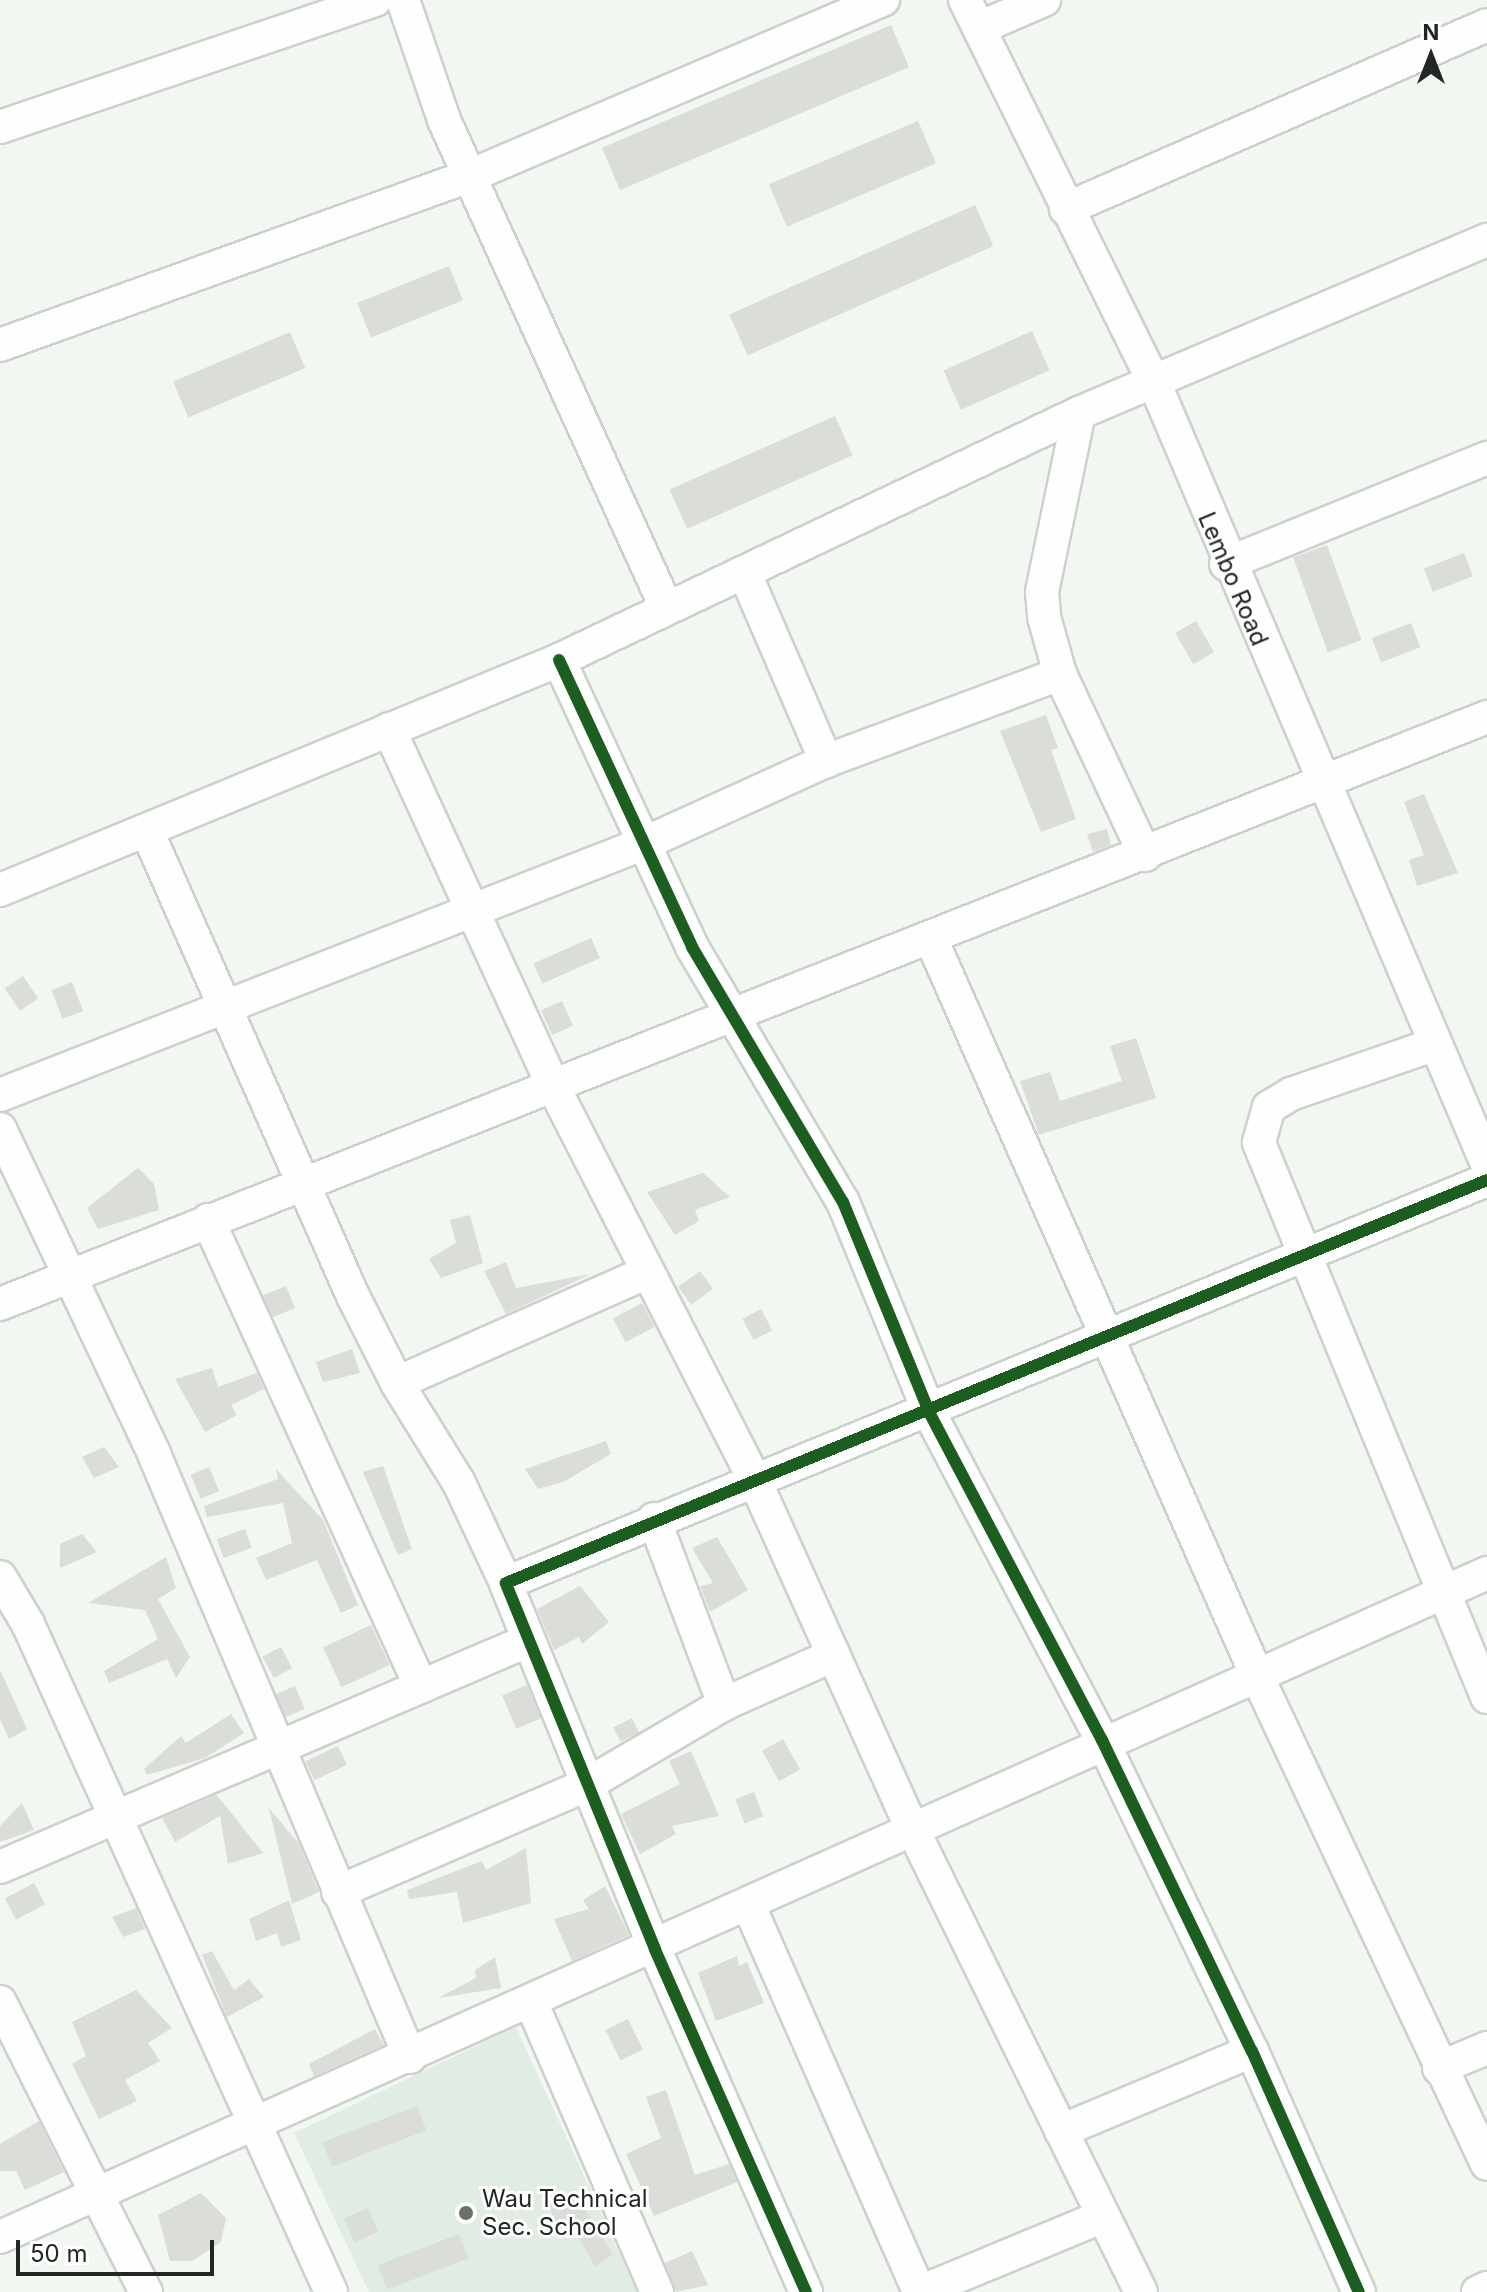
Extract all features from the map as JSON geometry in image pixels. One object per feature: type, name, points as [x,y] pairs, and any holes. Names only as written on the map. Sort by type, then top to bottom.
[{"type":"street","points":[[0,127],[375,0]]},
{"type":"street","points":[[403,0],[444,120],[472,175],[667,609]]},
{"type":"street","points":[[0,345],[472,175],[883,0]]},
{"type":"street","points":[[972,14],[1044,0]]},
{"type":"street","name":"Lembo Road","points":[[972,14],[1154,382],[1226,564],[1487,1164]]},
{"type":"street","points":[[1066,209],[1487,25]]},
{"type":"street","points":[[0,890],[559,660],[746,576],[1079,413],[1487,240]]},
{"type":"street","points":[[1079,413],[1042,592],[1060,674],[1145,855]]},
{"type":"street","points":[[1226,564],[1487,458]]},
{"type":"street","points":[[746,576],[826,761]]},
{"type":"street","points":[[559,660],[692,947],[735,1012],[843,1202],[929,1412],[1102,1740],[1252,2051],[1359,2292]]},
{"type":"street","points":[[0,1095],[645,843],[826,761],[1060,674]]},
{"type":"street","points":[[0,1304],[735,1012],[932,941],[1487,717]]},
{"type":"street","points":[[389,729],[552,1084],[755,1481],[912,1828],[1101,2217],[1141,2292]]},
{"type":"street","points":[[147,831],[221,1009],[397,1383],[459,1483],[506,1583],[527,1641],[655,1949],[806,2292]]},
{"type":"street","points":[[932,941],[1258,1678],[1439,2068],[1487,2164]]},
{"type":"street","points":[[1433,1045],[1291,1094],[1269,1107],[1259,1143],[1301,1258],[1487,1697]]},
{"type":"street","points":[[0,1129],[72,1277],[410,2057]]},
{"type":"street","points":[[506,1583],[654,1519],[929,1412],[1487,1180]]},
{"type":"street","points":[[208,1220],[421,1687]]},
{"type":"street","points":[[397,1383],[648,1272]]},
{"type":"street","points":[[654,1519],[724,1704]]},
{"type":"street","points":[[0,2237],[655,1949],[1102,1740],[1258,1678],[1487,1573]]},
{"type":"street","points":[[0,1577],[116,1816],[252,2124],[331,2292]]},
{"type":"street","points":[[0,1867],[527,1641]]},
{"type":"street","points":[[338,1892],[586,1785],[724,1704],[834,1655]]},
{"type":"street","points":[[749,1906],[919,2292],[1101,2217]]},
{"type":"street","points":[[0,2002],[146,2292]]},
{"type":"street","points":[[531,2002],[657,2292]]},
{"type":"street","points":[[1439,2068],[1487,2048]]},
{"type":"street","points":[[1061,2131],[1252,2051]]},
{"type":"street","points":[[1478,2292],[1487,2288]]},
{"type":"shaded area","name":"Wau Technical Sec. School","points":[[516,2027],[637,2292],[369,2292],[294,2133]]},
{"type":"building","points":[[891,25],[909,67],[620,190],[602,148]]},
{"type":"building","points":[[918,121],[936,163],[787,227],[769,184]]},
{"type":"building","points":[[975,205],[993,246],[748,356],[729,314]]},
{"type":"building","points":[[449,266],[463,300],[371,337],[357,303]]},
{"type":"building","points":[[1032,331],[1049,370],[961,410],[943,370]]},
{"type":"building","points":[[290,332],[305,368],[188,418],[173,382]]},
{"type":"building","points":[[835,416],[852,455],[687,529],[670,490]]},
{"type":"building","points":[[1327,545],[1362,640],[1328,652],[1293,557]]},
{"type":"building","points":[[1464,553],[1473,576],[1433,592],[1424,568]]},
{"type":"building","points":[[1196,621],[1214,652],[1193,664],[1175,633]]},
{"type":"building","points":[[1411,623],[1420,647],[1381,662],[1372,638]]},
{"type":"building","points":[[1046,715],[1058,748],[1051,750],[1076,819],[1041,832],[1000,731]]},
{"type":"building","points":[[1424,794],[1458,873],[1417,886],[1409,860],[1424,855],[1404,802]]},
{"type":"building","points":[[1107,829],[1111,845],[1093,852],[1087,834]]},
{"type":"building","points":[[591,938],[600,958],[542,984],[533,964]]},
{"type":"building","points":[[23,976],[38,998],[20,1011],[5,988]]},
{"type":"building","points":[[72,982],[83,1011],[63,1019],[51,990]]},
{"type":"building","points":[[562,1001],[573,1026],[552,1035],[541,1010]]},
{"type":"building","points":[[1136,1038],[1156,1098],[1039,1135],[1020,1081],[1050,1072],[1060,1101],[1122,1081],[1110,1046]]},
{"type":"building","points":[[138,1168],[154,1184],[159,1210],[98,1229],[87,1208]]},
{"type":"building","points":[[703,1173],[730,1197],[695,1210],[699,1221],[675,1235],[647,1192]]},
{"type":"building","points":[[470,1215],[483,1263],[441,1278],[429,1259],[456,1243],[450,1220]]},
{"type":"building","points":[[506,1262],[516,1288],[591,1274],[506,1314],[484,1271]]},
{"type":"building","points":[[700,1271],[713,1289],[691,1305],[678,1287]]},
{"type":"building","points":[[286,1286],[295,1308],[272,1318],[263,1295]]},
{"type":"building","points":[[642,1303],[655,1327],[626,1342],[613,1318]]},
{"type":"building","points":[[761,1309],[772,1330],[754,1340],[742,1319]]},
{"type":"building","points":[[352,1349],[360,1373],[323,1382],[316,1362]]},
{"type":"building","points":[[212,1368],[218,1387],[257,1373],[264,1389],[231,1405],[237,1415],[205,1432],[175,1379]]},
{"type":"building","points":[[606,1441],[611,1454],[563,1482],[538,1489],[525,1469]]},
{"type":"building","points":[[104,1447],[119,1467],[94,1478],[82,1457]]},
{"type":"building","points":[[383,1466],[412,1549],[398,1555],[363,1472]]},
{"type":"building","points":[[209,1467],[219,1491],[201,1499],[191,1475]]},
{"type":"building","points":[[276,1469],[323,1520],[358,1605],[341,1613],[317,1560],[266,1580],[256,1558],[292,1543],[283,1503],[207,1517],[204,1506],[278,1479]]},
{"type":"building","points":[[245,1529],[252,1548],[224,1558],[217,1539]]},
{"type":"building","points":[[82,1534],[97,1552],[60,1568],[60,1544]]},
{"type":"building","points":[[717,1537],[748,1590],[710,1612],[700,1586],[713,1583],[692,1548]]},
{"type":"building","points":[[166,1557],[176,1588],[158,1599],[190,1657],[176,1678],[167,1659],[109,1683],[104,1671],[158,1639],[145,1610],[88,1603]]},
{"type":"building","points":[[580,1586],[609,1622],[582,1644],[579,1637],[554,1650],[537,1609]]},
{"type":"building","points":[[371,1625],[390,1665],[342,1687],[323,1647]]},
{"type":"building","points":[[281,1647],[292,1668],[274,1678],[262,1657]]},
{"type":"building","points":[[0,1670],[27,1729],[9,1739],[0,1720]]},
{"type":"building","points":[[527,1685],[541,1718],[516,1729],[502,1696]]},
{"type":"building","points":[[295,1686],[305,1709],[285,1717],[276,1694]]},
{"type":"building","points":[[231,1714],[244,1733],[205,1758],[147,1775],[144,1769],[181,1736],[186,1743]]},
{"type":"building","points":[[632,1718],[639,1732],[621,1742],[613,1728]]},
{"type":"building","points":[[783,1739],[800,1770],[779,1781],[762,1751]]},
{"type":"building","points":[[338,1746],[347,1765],[314,1780],[305,1761]]},
{"type":"building","points":[[691,1751],[719,1816],[672,1826],[676,1834],[640,1854],[621,1814],[680,1784],[669,1761]]},
{"type":"building","points":[[754,1792],[763,1816],[745,1823],[735,1799]]},
{"type":"building","points":[[216,1795],[263,1853],[228,1864],[220,1816],[175,1842],[162,1818]]},
{"type":"building","points":[[22,1803],[34,1830],[0,1842],[0,1826]]},
{"type":"building","points":[[269,1808],[299,1844],[319,1892],[292,1904]]},
{"type":"building","points":[[526,1848],[531,1903],[463,1923],[457,1892],[409,1899],[407,1890],[482,1861],[486,1870]]},
{"type":"building","points":[[34,1883],[45,1904],[16,1920],[5,1898]]},
{"type":"building","points":[[605,1886],[629,1935],[572,1961],[554,1919],[589,1909],[583,1900]]},
{"type":"building","points":[[289,1900],[301,1940],[281,1947],[277,1933],[256,1941],[249,1919]]},
{"type":"building","points":[[136,1908],[145,1929],[123,1937],[112,1917]]},
{"type":"building","points":[[212,1951],[234,1990],[249,1979],[264,1997],[227,2017],[202,1955]]},
{"type":"building","points":[[737,1956],[739,1966],[747,1962],[764,2003],[716,2021],[698,1973]]},
{"type":"building","points":[[495,1957],[501,1988],[438,1998],[476,1978],[475,1970]]},
{"type":"building","points":[[136,1990],[172,2028],[148,2043],[160,2061],[125,2080],[137,2101],[99,2119],[72,2064],[86,2056],[72,2022]]},
{"type":"building","points":[[628,2019],[643,2050],[620,2061],[606,2030]]},
{"type":"building","points":[[375,2029],[384,2045],[314,2076],[309,2064]]},
{"type":"building","points":[[666,2090],[695,2175],[729,2164],[737,2182],[654,2216],[626,2154],[661,2138],[646,2097]]},
{"type":"building","points":[[417,2106],[426,2130],[332,2166],[323,2142]]},
{"type":"building","points":[[39,2121],[64,2172],[25,2190],[16,2171],[0,2171],[0,2144]]},
{"type":"building","points":[[201,2193],[226,2218],[221,2242],[192,2261],[170,2261],[158,2215]]},
{"type":"building","points":[[578,2198],[613,2254],[595,2267],[571,2223],[557,2227],[548,2202]]},
{"type":"building","points":[[368,2208],[378,2232],[354,2242],[344,2218]]},
{"type":"building","points":[[459,2234],[468,2258],[387,2289],[378,2265]]},
{"type":"building","points":[[692,2251],[708,2285],[676,2292],[665,2263]]},
{"type":"cycle path","points":[[559,660],[692,947],[843,1202],[929,1412],[1102,1740],[1252,2051],[1359,2292]]},
{"type":"cycle path","points":[[806,2292],[655,1949],[506,1583],[1487,1180]]},
{"type":"place","name":"Wau Technical Sec. School","points":[[466,2213]]}]
